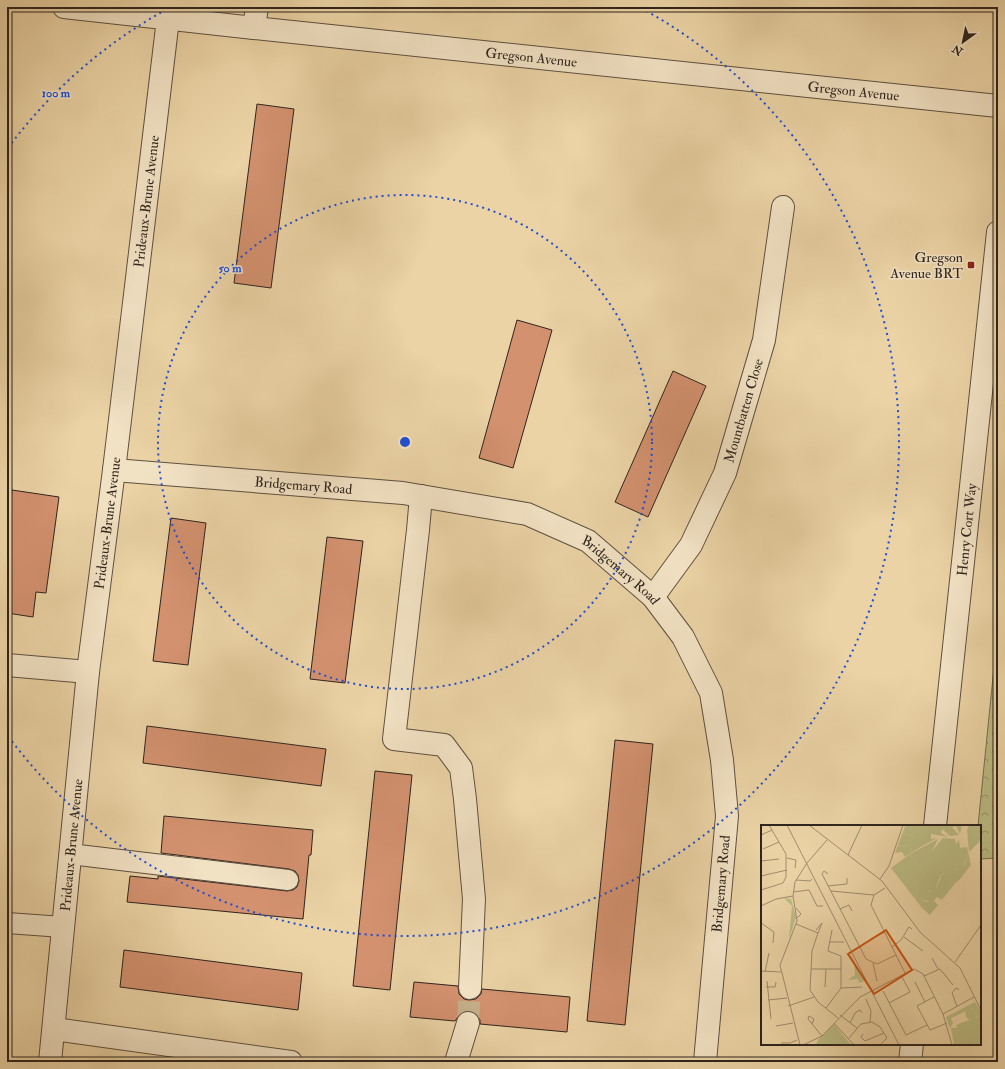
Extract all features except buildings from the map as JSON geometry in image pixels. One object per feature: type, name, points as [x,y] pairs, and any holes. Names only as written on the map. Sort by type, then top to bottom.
[{"type":"street","name":"Gregson Avenue","points":[[64,7],[998,106]]},
{"type":"street","points":[[254,28],[257,7]]},
{"type":"street","name":"Prideaux-Brune Avenue","points":[[50,1062],[88,672],[114,470],[168,19]]},
{"type":"street","name":"Mountbatten Close","points":[[654,597],[691,544],[725,473],[764,340],[783,207]]},
{"type":"street","name":"Henry Cort Way","points":[[935,825],[998,232]]},
{"type":"street","name":"Bridgemary Road","points":[[114,470],[403,493],[527,514],[588,541],[654,597],[683,637],[711,693],[722,760],[728,816],[704,1062]]},
{"type":"street","points":[[421,496],[394,739],[444,745],[461,768],[474,898],[470,988]]},
{"type":"street","points":[[7,665],[88,672]]},
{"type":"street","points":[[456,1062],[468,1023]]},
{"type":"street","points":[[54,1029],[249,1059],[292,1062]]},
{"type":"street","points":[[910,1062],[912,1045]]},
{"type":"lane","points":[[70,854],[288,880]]},
{"type":"lane","points":[[7,923],[63,927]]},
{"type":"green space","points":[[998,627],[998,858],[981,859],[981,825],[978,825]]},
{"type":"tunnel","points":[[468,1023],[470,988]]},
{"type":"place","name":"Gregson Avenue BRT","points":[[971,265]]}]
